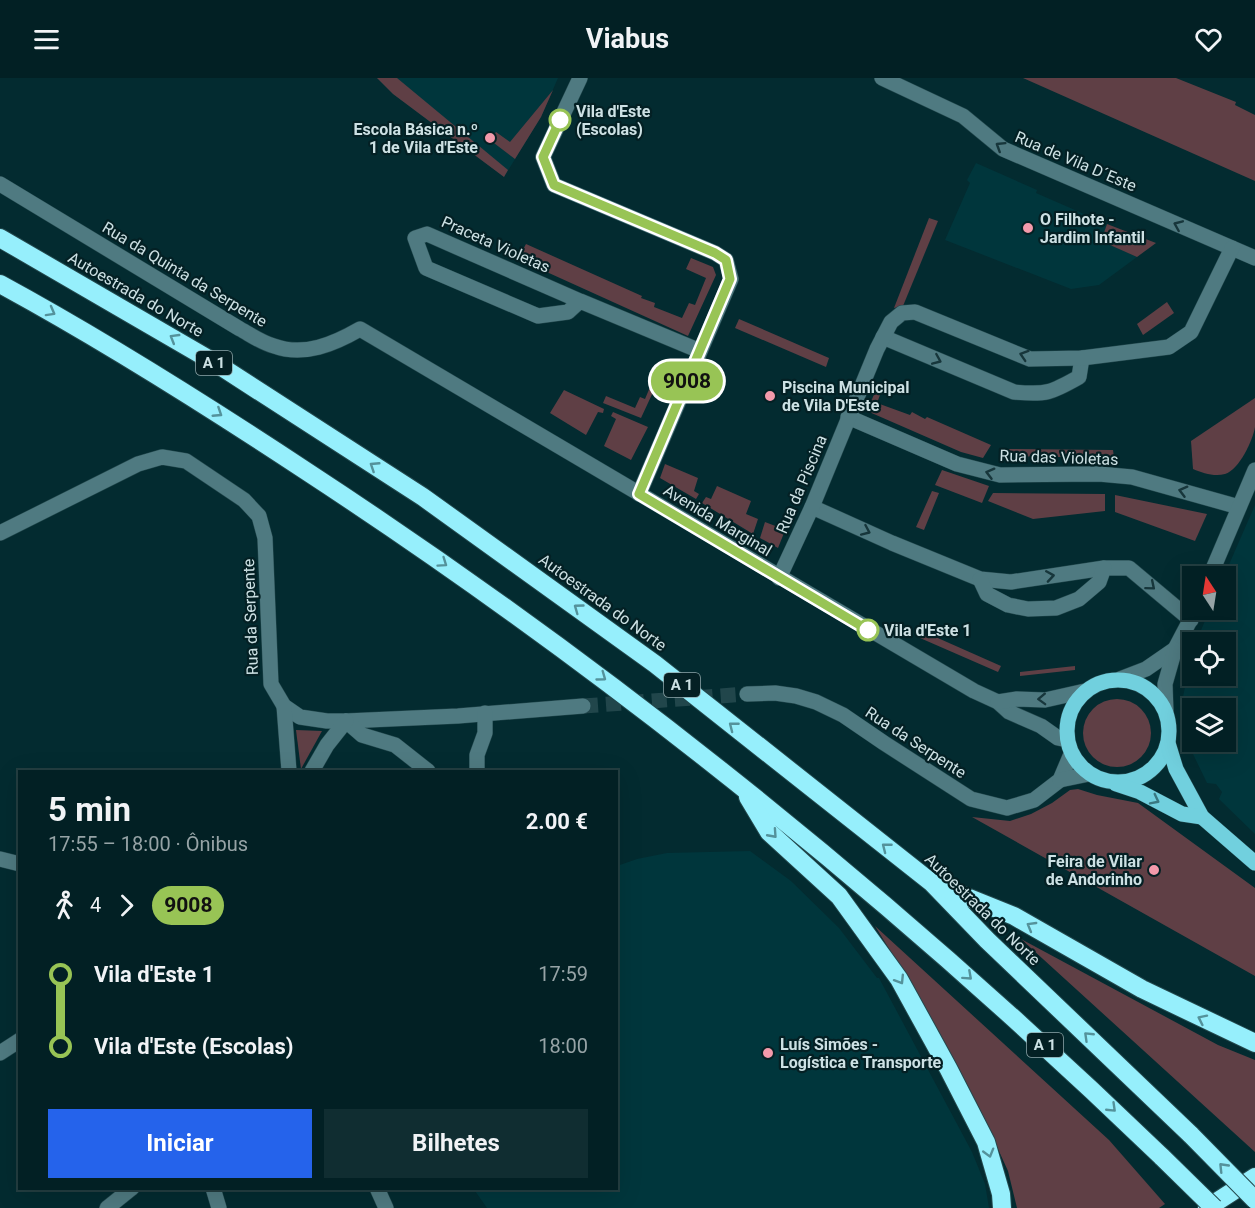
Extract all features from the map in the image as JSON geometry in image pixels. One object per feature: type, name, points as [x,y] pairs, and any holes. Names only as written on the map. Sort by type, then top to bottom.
[{"type":"highway","name":"Autoestrada do Norte","points":[[0,238],[217,364],[423,497],[655,664],[932,883],[987,940],[1191,1135],[1255,1200]]},
{"type":"highway","name":"A 1","points":[[0,284],[66,320],[204,404],[395,529],[622,692],[741,785],[924,937],[1073,1071],[1214,1208]]},
{"type":"highway","points":[[741,785],[769,832],[839,896],[900,979],[986,1142],[1001,1194],[1002,1208]]},
{"type":"highway","points":[[932,883],[1014,916],[1142,989],[1255,1043]]},
{"type":"highway","points":[[1207,1208],[1255,1177]]},
{"type":"main road","points":[[1109,782],[1124,782],[1139,778],[1152,769],[1162,757],[1168,743],[1169,728],[1166,712],[1159,699],[1148,689],[1135,682],[1120,679],[1095,684],[1085,691],[1074,704],[1067,720],[1069,747],[1079,765],[1089,774],[1109,782],[1140,792],[1182,814],[1202,817]]},
{"type":"main road","points":[[1168,743],[1176,769],[1202,817],[1255,863]]},
{"type":"street","points":[[580,78],[543,157],[554,185],[715,253],[726,260],[730,279],[639,494]]},
{"type":"street","name":"Rua de Vila D´Este","points":[[882,78],[963,116],[1002,149],[1232,248]]},
{"type":"street","name":"Rua da Quinta da Serpente","points":[[0,184],[240,329],[274,347],[302,350],[334,344],[360,330]]},
{"type":"street","name":"Praceta Violetas","points":[[580,301],[568,312],[538,316],[426,268],[415,238],[427,234],[700,351]]},
{"type":"street","points":[[1232,248],[1255,258]]},
{"type":"street","name":"Rua da Piscina","points":[[779,578],[812,507],[883,337],[891,322],[902,313],[915,312],[1030,359],[1082,358],[1169,347],[1191,332],[1232,248]]},
{"type":"street","name":"Avenida Marginal","points":[[360,330],[779,578],[974,691],[998,702],[1009,712],[1041,726],[1069,747]]},
{"type":"street","points":[[883,337],[1014,392],[1035,394],[1054,392],[1079,377],[1082,358]]},
{"type":"street","name":"Rua das Violetas","points":[[848,417],[957,464],[1000,475],[1099,474],[1132,477],[1239,507]]},
{"type":"street","name":"Rua da Serpente","points":[[0,533],[138,464],[162,457],[186,461],[244,500],[259,516],[265,538],[271,684],[284,706]]},
{"type":"street","points":[[1214,566],[1255,470]]},
{"type":"street","points":[[812,507],[980,579],[1011,582],[1104,568],[1130,568],[1182,606]]},
{"type":"street","points":[[980,579],[987,594],[1008,605],[1028,609],[1056,608],[1079,599],[1099,582],[1104,568]]},
{"type":"street","points":[[1166,712],[1165,684],[1175,649],[1190,620]]},
{"type":"street","points":[[1120,679],[1146,669],[1175,649]]},
{"type":"street","points":[[998,702],[1017,699],[1044,700],[1085,691]]},
{"type":"street","name":"Rua da Serpente","points":[[747,694],[775,693],[816,702],[843,715],[971,799],[1007,808],[1034,800],[1060,780],[1089,774]]},
{"type":"street","points":[[284,706],[300,717],[327,722],[583,706]]},
{"type":"street","points":[[284,706],[289,770]]},
{"type":"street","points":[[477,770],[477,755],[485,733],[485,713]]},
{"type":"street","points":[[313,770],[346,721]]},
{"type":"street","points":[[346,721],[362,735],[395,746],[427,770]]},
{"type":"street","name":"Rua da Serpente","points":[[1060,780],[1069,747]]},
{"type":"street","points":[[0,858],[18,863]]},
{"type":"street","points":[[0,1053],[18,1041]]},
{"type":"street","points":[[107,1208],[130,1190]]},
{"type":"street","points":[[214,1190],[219,1208]]},
{"type":"street","points":[[378,1190],[386,1208]]},
{"type":"shaded area","name":"Escola Básica n.º 1 de Vila d'Este","points":[[377,78],[558,78],[541,117],[504,177],[393,94]]},
{"type":"shaded area","points":[[377,78],[397,78],[508,170],[504,177],[393,94]]},
{"type":"shaded area","points":[[1023,78],[1176,78],[1236,102],[1235,105],[1255,115],[1255,181]]},
{"type":"shaded area","points":[[553,90],[541,117],[515,159],[490,140],[496,132],[510,142]]},
{"type":"shaded area","name":"O Filhote - Jardim Infantil","points":[[976,163],[1037,190],[1036,193],[1107,224],[1102,241],[1137,257],[1099,285],[1071,289],[945,240],[970,183],[967,180]]},
{"type":"shaded area","points":[[929,218],[938,221],[903,306],[894,308]]},
{"type":"shaded area","points":[[1107,224],[1156,243],[1137,257],[1101,241]]},
{"type":"shaded area","points":[[526,244],[642,296],[641,298],[655,303],[654,307],[682,318],[689,303],[695,305],[706,278],[686,269],[691,258],[713,267],[716,275],[688,336],[518,259]]},
{"type":"shaded area","points":[[1167,302],[1174,313],[1143,335],[1137,324]]},
{"type":"shaded area","points":[[739,319],[829,358],[826,367],[735,328]]},
{"type":"shaded area","points":[[656,373],[661,375],[641,418],[603,403],[606,396],[635,408],[640,397],[645,399]]},
{"type":"shaded area","points":[[878,385],[883,387],[877,403],[910,415],[912,412],[925,419],[927,417],[991,445],[983,458],[961,452],[867,411]]},
{"type":"shaded area","points":[[564,390],[604,409],[603,413],[598,412],[586,435],[550,413]]},
{"type":"shaded area","points":[[1255,398],[1254,433],[1235,467],[1225,474],[1217,475],[1193,469],[1191,441]]},
{"type":"shaded area","points":[[613,412],[648,427],[631,460],[604,446],[616,419],[611,416]]},
{"type":"shaded area","points":[[1007,449],[1113,450],[1114,458],[1004,456]]},
{"type":"shaded area","points":[[665,464],[698,478],[694,491],[699,494],[696,499],[660,478]]},
{"type":"shaded area","points":[[942,470],[989,486],[982,503],[935,485]]},
{"type":"shaded area","points":[[717,486],[751,501],[746,514],[758,519],[753,534],[702,503],[706,497],[711,499]]},
{"type":"shaded area","points":[[932,491],[939,493],[924,530],[916,527]]},
{"type":"shaded area","points":[[993,493],[1105,494],[1105,511],[1033,519],[988,501]]},
{"type":"shaded area","points":[[1115,495],[1207,514],[1195,541],[1115,512]]},
{"type":"shaded area","points":[[1255,505],[1255,834],[1219,799],[1222,792],[1216,784],[1207,783],[1192,752],[1236,752],[1236,698],[1183,698],[1185,686],[1236,686],[1236,632],[1200,632],[1205,620],[1236,620],[1236,566],[1228,566]]},
{"type":"shaded area","points":[[784,516],[790,518],[778,548],[760,538],[765,522],[778,527]]},
{"type":"shaded area","points":[[922,631],[1001,666],[998,672],[920,638]]},
{"type":"shaded area","points":[[1075,666],[1075,670],[1020,676],[1020,672]]},
{"type":"shaded area","points":[[1110,699],[1124,699],[1136,704],[1146,714],[1151,733],[1146,752],[1136,762],[1124,767],[1110,767],[1098,762],[1088,752],[1083,740],[1083,726],[1088,714],[1098,704]]},
{"type":"shaded area","points":[[296,730],[322,731],[301,769]]},
{"type":"shaded area","points":[[1078,789],[1138,803],[1255,888],[1255,976],[972,817],[1010,821],[1031,814],[1070,790]]},
{"type":"shaded area","name":"Luís Simões - Logística e Transporte","points":[[750,851],[791,881],[839,928],[879,978],[972,1152],[985,1184],[989,1208],[487,1208],[474,1190],[618,1190],[618,866],[667,853]]},
{"type":"shaded area","points":[[875,926],[1109,1140],[1165,1204],[1159,1208],[1017,1208],[1008,1171],[983,1116],[926,1009]]},
{"type":"shaded area","points":[[1021,939],[1218,1045],[1255,1060],[1255,1152]]},
{"type":"tunnel","points":[[583,706],[747,694]]},
{"type":"bus line","name":"9008","points":[[560,120],[543,157],[554,185],[666,231],[726,260],[730,279],[639,494],[868,630]]},
{"type":"place","name":"Vila d'Este (Escolas)","points":[[560,120]]},
{"type":"place","name":"Escola Básica n.º 1 de Vila d'Este","points":[[490,138]]},
{"type":"place","name":"O Filhote - Jardim Infantil","points":[[1028,228]]},
{"type":"place","name":"Piscina Municipal de Vila D'Este","points":[[770,396]]},
{"type":"place","name":"Vila d'Este 1","points":[[868,630]]},
{"type":"place","name":"Feira de Vilar de Andorinho","points":[[1154,870]]},
{"type":"place","name":"Luís Simões - Logística e Transporte","points":[[768,1053]]}]
